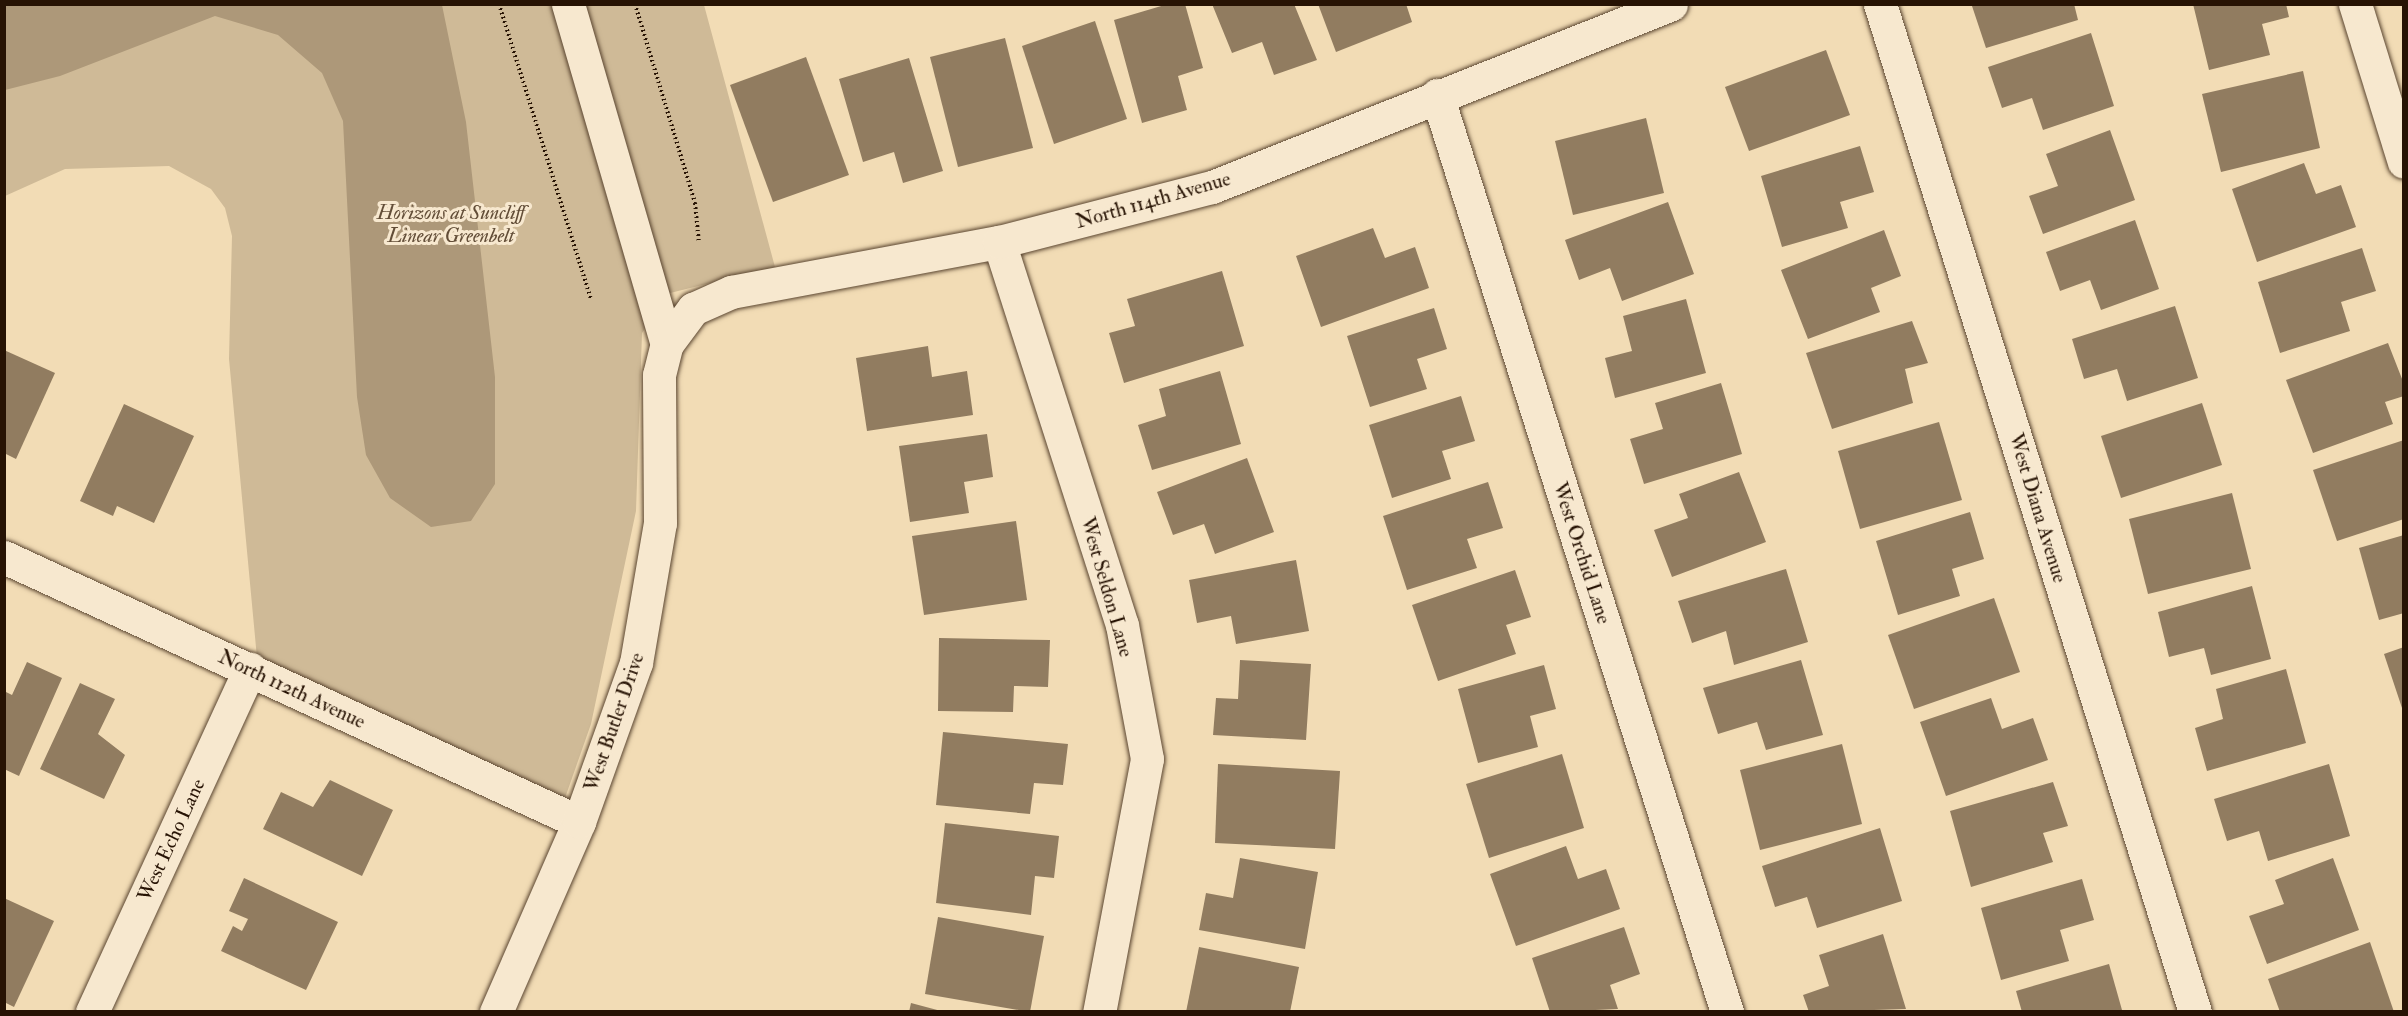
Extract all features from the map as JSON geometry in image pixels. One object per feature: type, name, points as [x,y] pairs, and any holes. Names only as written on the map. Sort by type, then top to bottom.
[{"type":"street","points":[[568,4],[667,344]]},
{"type":"street","name":"North 114th Avenue","points":[[667,344],[693,309],[731,292],[999,242],[1212,188],[1437,95],[1671,4]]},
{"type":"street","name":"West Diana Avenue","points":[[1880,4],[2195,1011]]},
{"type":"street","points":[[2355,4],[2403,162]]},
{"type":"street","name":"West Orchid Lane","points":[[1437,95],[1727,1011]]},
{"type":"street","name":"West Seldon Lane","points":[[999,242],[1122,625],[1147,759],[1099,1011]]},
{"type":"street","name":"West Butler Drive","points":[[496,1011],[579,822],[620,717],[648,603],[660,523],[659,375],[667,344]]},
{"type":"street","name":"North 112th Avenue","points":[[4,557],[579,822]]},
{"type":"street","name":"West Echo Lane","points":[[92,1011],[250,669]]},
{"type":"path","points":[[499,4],[591,299]]},
{"type":"path","points":[[634,4],[695,203],[699,243]]},
{"type":"green space","name":"Horizons at Suncliff Linear Greenbelt","points":[[5,5],[704,5],[775,267],[670,293],[642,333],[636,511],[591,724],[565,798],[257,658],[229,359],[232,236],[225,208],[211,189],[169,166],[65,169],[5,196]]},
{"type":"shaded area","points":[[4,5],[442,5],[466,122],[495,377],[495,484],[471,521],[431,527],[390,498],[366,455],[357,397],[343,121],[322,73],[278,35],[215,16],[60,76],[5,90]]},
{"type":"building","points":[[1168,4],[1185,4],[1203,68],[1178,76],[1187,110],[1142,123],[1114,20]]},
{"type":"building","points":[[1212,4],[1294,4],[1317,60],[1274,75],[1262,42],[1232,53]]},
{"type":"building","points":[[1318,4],[1406,4],[1412,22],[1336,52]]},
{"type":"building","points":[[2074,4],[2078,20],[1986,48],[1972,6]]},
{"type":"building","points":[[2193,4],[2286,4],[2289,17],[2262,24],[2270,55],[2209,70]]},
{"type":"building","points":[[1095,21],[1127,119],[1054,144],[1022,46]]},
{"type":"building","points":[[2091,33],[2114,106],[2043,130],[2032,98],[2002,108],[1988,67]]},
{"type":"building","points":[[1005,38],[1033,148],[958,167],[930,57]]},
{"type":"building","points":[[1826,50],[1850,115],[1749,151],[1725,87]]},
{"type":"building","points":[[806,57],[849,175],[773,202],[730,85]]},
{"type":"building","points":[[909,58],[943,171],[903,183],[894,152],[863,162],[839,79]]},
{"type":"building","points":[[2303,71],[2320,148],[2221,172],[2202,94]]},
{"type":"building","points":[[1646,118],[1664,193],[1573,215],[1555,141]]},
{"type":"building","points":[[2110,130],[2135,200],[2043,234],[2029,196],[2058,186],[2046,154]]},
{"type":"building","points":[[1860,146],[1874,192],[1840,202],[1848,228],[1782,247],[1761,176]]},
{"type":"building","points":[[2304,163],[2316,194],[2341,185],[2356,227],[2257,262],[2232,189]]},
{"type":"building","points":[[1668,202],[1694,274],[1622,301],[1610,268],[1579,280],[1565,240]]},
{"type":"building","points":[[2135,220],[2159,289],[2101,310],[2090,280],[2060,291],[2046,252]]},
{"type":"building","points":[[1373,228],[1385,258],[1415,247],[1429,288],[1321,327],[1296,256]]},
{"type":"building","points":[[1884,230],[1901,276],[1871,288],[1880,312],[1808,339],[1781,270]]},
{"type":"building","points":[[2362,248],[2376,291],[2341,302],[2350,331],[2280,353],[2258,282]]},
{"type":"building","points":[[1222,271],[1244,346],[1124,383],[1109,333],[1135,326],[1127,299]]},
{"type":"building","points":[[1686,299],[1706,373],[1615,398],[1605,358],[1632,351],[1623,316]]},
{"type":"building","points":[[2175,306],[2198,378],[2127,401],[2117,369],[2084,379],[2072,339]]},
{"type":"building","points":[[1434,308],[1447,349],[1417,359],[1427,389],[1370,407],[1347,336]]},
{"type":"building","points":[[1912,321],[1928,363],[1905,369],[1913,403],[1832,429],[1806,353]]},
{"type":"building","points":[[2388,343],[2404,384],[2404,396],[2385,402],[2393,424],[2313,453],[2286,380]]},
{"type":"building","points":[[928,346],[932,377],[967,371],[973,415],[867,431],[856,358]]},
{"type":"building","points":[[4,350],[55,373],[16,459],[4,453]]},
{"type":"building","points":[[1220,371],[1241,444],[1152,470],[1138,425],[1166,416],[1159,389]]},
{"type":"building","points":[[1721,383],[1742,454],[1644,484],[1630,439],[1663,429],[1655,403]]},
{"type":"building","points":[[1461,396],[1475,441],[1442,451],[1451,479],[1392,498],[1369,425]]},
{"type":"building","points":[[2202,403],[2222,465],[2121,498],[2101,436]]},
{"type":"building","points":[[124,404],[194,436],[154,523],[117,506],[113,516],[80,501]]},
{"type":"building","points":[[1939,422],[1962,500],[1860,529],[1838,451]]},
{"type":"building","points":[[987,434],[993,477],[964,482],[969,513],[910,522],[899,446]]},
{"type":"building","points":[[2404,440],[2404,519],[2337,541],[2313,470]]},
{"type":"building","points":[[1247,458],[1274,532],[1215,554],[1204,524],[1173,535],[1157,492]]},
{"type":"building","points":[[1739,472],[1766,542],[1672,577],[1654,530],[1688,518],[1679,494]]},
{"type":"building","points":[[1488,482],[1503,528],[1467,539],[1477,568],[1407,590],[1383,516]]},
{"type":"building","points":[[2232,493],[2251,569],[2148,594],[2129,519]]},
{"type":"building","points":[[1970,512],[1984,559],[1952,569],[1960,596],[1898,615],[1876,541]]},
{"type":"building","points":[[1016,521],[1027,600],[924,615],[912,536]]},
{"type":"building","points":[[2404,535],[2404,613],[2379,620],[2359,548]]},
{"type":"building","points":[[1296,560],[1309,631],[1236,644],[1231,616],[1197,623],[1189,580]]},
{"type":"building","points":[[1786,569],[1808,642],[1734,665],[1726,631],[1692,643],[1678,601]]},
{"type":"building","points":[[1515,570],[1531,617],[1506,625],[1516,654],[1438,681],[1412,605]]},
{"type":"building","points":[[2252,586],[2271,659],[2211,675],[2204,648],[2169,657],[2158,612]]},
{"type":"building","points":[[1994,598],[2020,672],[1914,709],[1888,635]]},
{"type":"building","points":[[939,638],[1050,640],[1048,687],[1014,686],[1013,712],[938,711]]},
{"type":"building","points":[[2404,647],[2404,711],[2403,711],[2384,654]]},
{"type":"building","points":[[1240,660],[1311,664],[1306,740],[1213,735],[1216,698],[1238,699]]},
{"type":"building","points":[[1801,660],[1823,735],[1766,750],[1757,722],[1718,734],[1703,688]]},
{"type":"building","points":[[27,662],[62,678],[19,776],[4,769],[4,691],[12,695]]},
{"type":"building","points":[[1544,665],[1556,709],[1530,716],[1538,747],[1478,763],[1458,689]]},
{"type":"building","points":[[2286,669],[2306,743],[2207,771],[2195,728],[2223,719],[2216,689]]},
{"type":"building","points":[[80,683],[115,699],[98,734],[125,755],[104,799],[40,769]]},
{"type":"building","points":[[1991,698],[2002,729],[2033,718],[2048,760],[1946,796],[1920,722]]},
{"type":"building","points":[[943,732],[1068,744],[1063,785],[1034,783],[1030,814],[936,805]]},
{"type":"building","points":[[1842,744],[1862,824],[1760,850],[1740,770]]},
{"type":"building","points":[[1562,754],[1584,828],[1489,858],[1466,784]]},
{"type":"building","points":[[1218,764],[1340,771],[1335,849],[1215,843]]},
{"type":"building","points":[[2329,764],[2350,836],[2268,861],[2259,831],[2227,841],[2214,799]]},
{"type":"building","points":[[330,780],[393,810],[362,876],[263,829],[281,792],[313,807]]},
{"type":"building","points":[[2053,782],[2068,826],[2043,833],[2053,862],[1971,887],[1950,811]]},
{"type":"building","points":[[945,823],[1059,836],[1054,878],[1035,876],[1031,915],[936,903]]},
{"type":"building","points":[[1880,828],[1902,901],[1817,928],[1807,897],[1775,907],[1762,866]]},
{"type":"building","points":[[1566,846],[1578,879],[1606,869],[1620,909],[1516,946],[1490,874]]},
{"type":"building","points":[[1240,858],[1318,872],[1305,949],[1199,930],[1206,893],[1233,898]]},
{"type":"building","points":[[2333,858],[2359,930],[2267,964],[2249,916],[2284,904],[2275,880]]},
{"type":"building","points":[[244,878],[338,922],[306,990],[221,951],[233,926],[242,931],[248,919],[229,911]]},
{"type":"building","points":[[2082,879],[2094,920],[2060,930],[2069,961],[2001,980],[1981,908]]},
{"type":"building","points":[[4,898],[54,921],[14,1007],[4,1002]]},
{"type":"building","points":[[938,917],[1044,936],[1030,1012],[925,994]]},
{"type":"building","points":[[1624,927],[1640,974],[1610,985],[1618,1009],[1550,1012],[1532,958]]},
{"type":"building","points":[[1883,934],[1906,1009],[1809,1012],[1803,995],[1829,986],[1819,955]]},
{"type":"building","points":[[2370,942],[2394,1012],[2280,1012],[2268,979]]},
{"type":"building","points":[[1199,947],[1299,967],[1290,1012],[1186,1012]]},
{"type":"building","points":[[2109,964],[2122,1010],[2022,1012],[2016,991]]},
{"type":"building","points":[[911,1003],[941,1011],[941,1012],[909,1012]]}]
